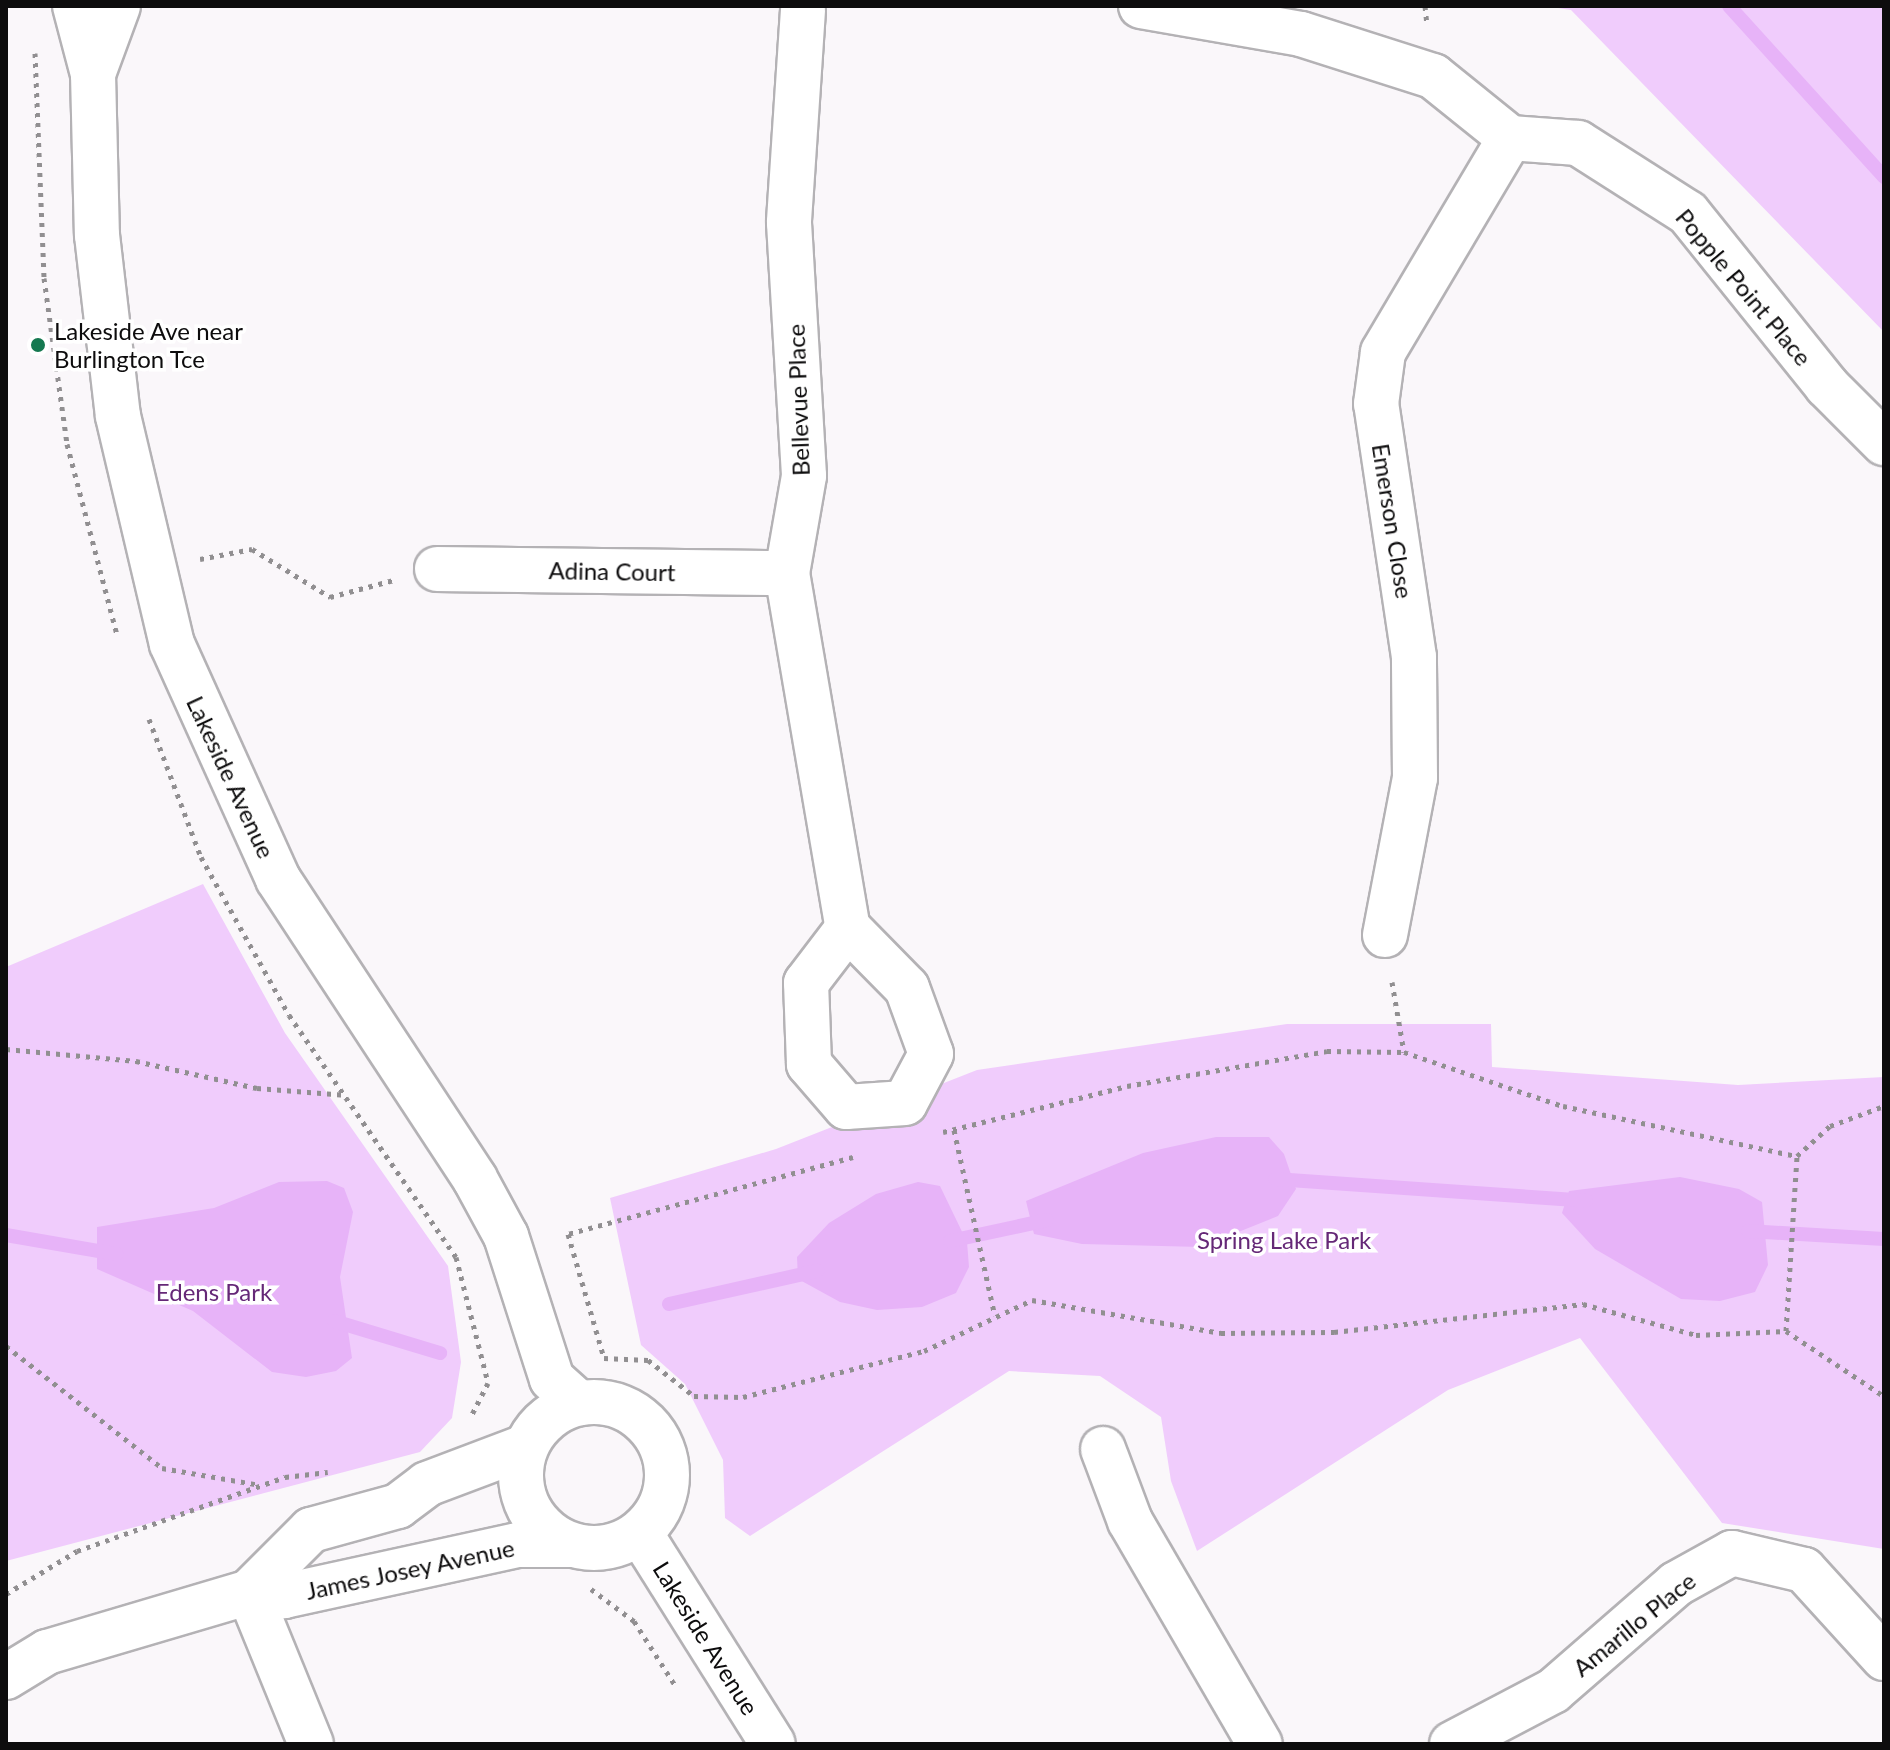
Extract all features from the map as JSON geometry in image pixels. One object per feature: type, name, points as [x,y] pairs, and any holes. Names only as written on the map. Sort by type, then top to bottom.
[{"type":"street","name":"Lakeside Avenue","points":[[75,6],[93,74],[97,235],[111,356],[152,567],[177,657],[278,879],[475,1179],[506,1236],[552,1379],[579,1403]]},
{"type":"street","name":"Lakeside Avenue","points":[[93,74],[118,6]]},
{"type":"street","points":[[1141,6],[1301,34],[1433,76],[1510,138]]},
{"type":"street","name":"Bellevue Place","points":[[810,7],[789,223],[804,476],[787,573],[848,928]]},
{"type":"street","name":"Popple Point Place","points":[[1510,138],[1578,143],[1688,213],[1827,386],[1884,443]]},
{"type":"street","name":"Emerson Close","points":[[1385,935],[1415,778],[1414,657],[1376,404],[1383,352],[1510,138]]},
{"type":"street","name":"Adina Court","points":[[437,569],[787,573]]},
{"type":"street","points":[[579,1403],[627,1410],[661,1444],[666,1492],[640,1533],[595,1549],[576,1565],[535,1520],[525,1500],[525,1447],[544,1422],[579,1403]]},
{"type":"street","name":"James Josey Avenue","points":[[249,1592],[311,1530],[398,1506],[427,1484],[525,1447]]},
{"type":"street","points":[[1103,1449],[1130,1521],[1260,1744]]},
{"type":"street","name":"Lakeside Avenue","points":[[640,1533],[773,1744]]},
{"type":"street","name":"James Josey Avenue","points":[[6,1677],[47,1652],[249,1592],[284,1596],[518,1545],[576,1565]]},
{"type":"street","name":"Amarillo Place","points":[[1452,1744],[1553,1691],[1676,1584],[1732,1553],[1804,1570],[1884,1658]]},
{"type":"street","points":[[249,1592],[311,1744]]},
{"type":"path","points":[[35,36],[44,278],[65,429],[100,590],[123,649]]},
{"type":"path","points":[[152,567],[252,549],[330,597],[437,569]]},
{"type":"path","points":[[145,708],[201,857],[289,1015],[348,1095],[456,1257],[488,1383],[469,1420]]},
{"type":"path","points":[[1385,935],[1404,1052]]},
{"type":"path","points":[[6,1049],[136,1061],[257,1088],[348,1095]]},
{"type":"path","points":[[929,1133],[957,1131],[1142,1083],[1327,1051],[1404,1052],[1563,1106],[1797,1156]]},
{"type":"path","points":[[1786,1331],[1797,1156],[1830,1126],[1884,1106]]},
{"type":"path","points":[[957,1131],[995,1316]]},
{"type":"path","points":[[871,1150],[568,1234],[604,1358],[648,1360],[694,1396],[743,1397],[924,1351],[1032,1300],[1221,1333],[1334,1332],[1583,1304],[1696,1335],[1786,1331],[1884,1396]]},
{"type":"path","points":[[6,1346],[162,1468],[261,1485]]},
{"type":"path","points":[[6,1594],[77,1551],[261,1485],[347,1471]]},
{"type":"path","points":[[576,1565],[634,1621],[681,1695]]},
{"type":"green space","points":[[1545,6],[1884,6],[1884,332],[1571,10]]},
{"type":"green space","name":"Edens Park","points":[[203,884],[285,1033],[448,1266],[461,1362],[452,1418],[420,1452],[6,1561],[6,967]]},
{"type":"green space","name":"Spring Lake Park","points":[[1287,1024],[1491,1024],[1492,1067],[1738,1085],[1884,1077],[1884,1549],[1722,1523],[1580,1338],[1448,1390],[1197,1551],[1171,1481],[1161,1417],[1100,1376],[1009,1371],[750,1536],[725,1518],[723,1460],[685,1384],[641,1345],[610,1198],[776,1149],[977,1070]]},
{"type":"shaded area","points":[[1216,1137],[1269,1137],[1284,1154],[1296,1189],[1278,1216],[1201,1247],[1082,1244],[1034,1234],[1026,1201],[1143,1153]]},
{"type":"shaded area","points":[[1680,1177],[1739,1189],[1762,1202],[1768,1265],[1755,1292],[1720,1301],[1681,1299],[1595,1249],[1562,1213],[1569,1191]]},
{"type":"shaded area","points":[[327,1181],[344,1188],[353,1212],[340,1277],[352,1358],[336,1371],[306,1377],[272,1372],[193,1311],[97,1269],[97,1227],[214,1208],[279,1182]]},
{"type":"shaded area","points":[[918,1182],[940,1186],[967,1242],[969,1267],[956,1293],[922,1307],[877,1310],[840,1302],[798,1279],[797,1257],[829,1223],[876,1194]]},
{"type":"waterway","points":[[1729,6],[1884,177]]},
{"type":"waterway","points":[[1275,1179],[1586,1201]]},
{"type":"waterway","points":[[950,1241],[1047,1220]]},
{"type":"waterway","points":[[1748,1231],[1884,1239]]},
{"type":"waterway","points":[[6,1235],[116,1254]]},
{"type":"waterway","points":[[669,1304],[817,1271]]},
{"type":"waterway","points":[[334,1321],[440,1353]]},
{"type":"place","name":"Lakeside Ave near Burlington Tce","points":[[38,345]]}]
